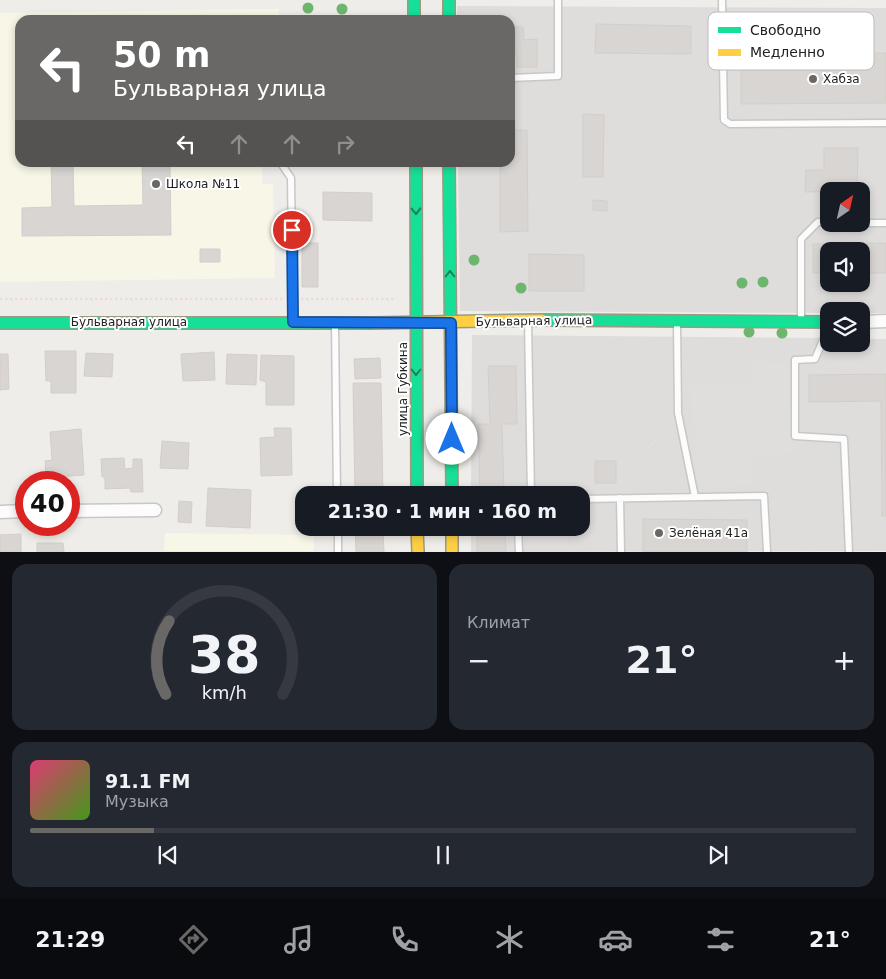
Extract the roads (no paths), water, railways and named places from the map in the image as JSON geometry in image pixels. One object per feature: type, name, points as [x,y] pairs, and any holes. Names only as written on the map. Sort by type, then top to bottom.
[{"type":"main road","points":[[414,0],[414,15]]},
{"type":"main road","points":[[449,15],[450,0]]},
{"type":"main road","name":"улица Губкина","points":[[416,167],[417,486]]},
{"type":"main road","points":[[449,167],[452,486]]},
{"type":"main road","name":"Бульварная улица","points":[[0,323],[451,323],[528,320],[820,322]]},
{"type":"main road","points":[[418,536],[418,552]]},
{"type":"main road","points":[[452,536],[452,552]]},
{"type":"street","points":[[870,322],[886,322]]},
{"type":"street","points":[[80,511],[155,510]]},
{"type":"street","points":[[0,512],[15,511]]},
{"type":"lane","points":[[515,78],[558,76],[558,0]]},
{"type":"lane","points":[[723,70],[724,120],[730,124],[886,123]]},
{"type":"lane","points":[[283,167],[291,178],[293,322]]},
{"type":"lane","points":[[801,321],[801,240],[820,222]]},
{"type":"lane","points":[[870,223],[886,223]]},
{"type":"lane","points":[[528,320],[531,486]]},
{"type":"lane","points":[[677,321],[678,413],[696,497]]},
{"type":"lane","points":[[334,323],[338,486]]},
{"type":"lane","points":[[820,347],[815,358],[795,360],[795,436],[844,439],[849,552]]},
{"type":"lane","points":[[590,499],[764,496],[767,552]]},
{"type":"lane","points":[[620,498],[621,552]]},
{"type":"lane","points":[[338,536],[338,552]]},
{"type":"lane","points":[[518,536],[519,552]]},
{"type":"place","name":"Хабза","points":[[813,79]]},
{"type":"place","name":"Школа №11","points":[[156,184]]},
{"type":"place","name":"Зелёная 41а","points":[[659,533]]}]
